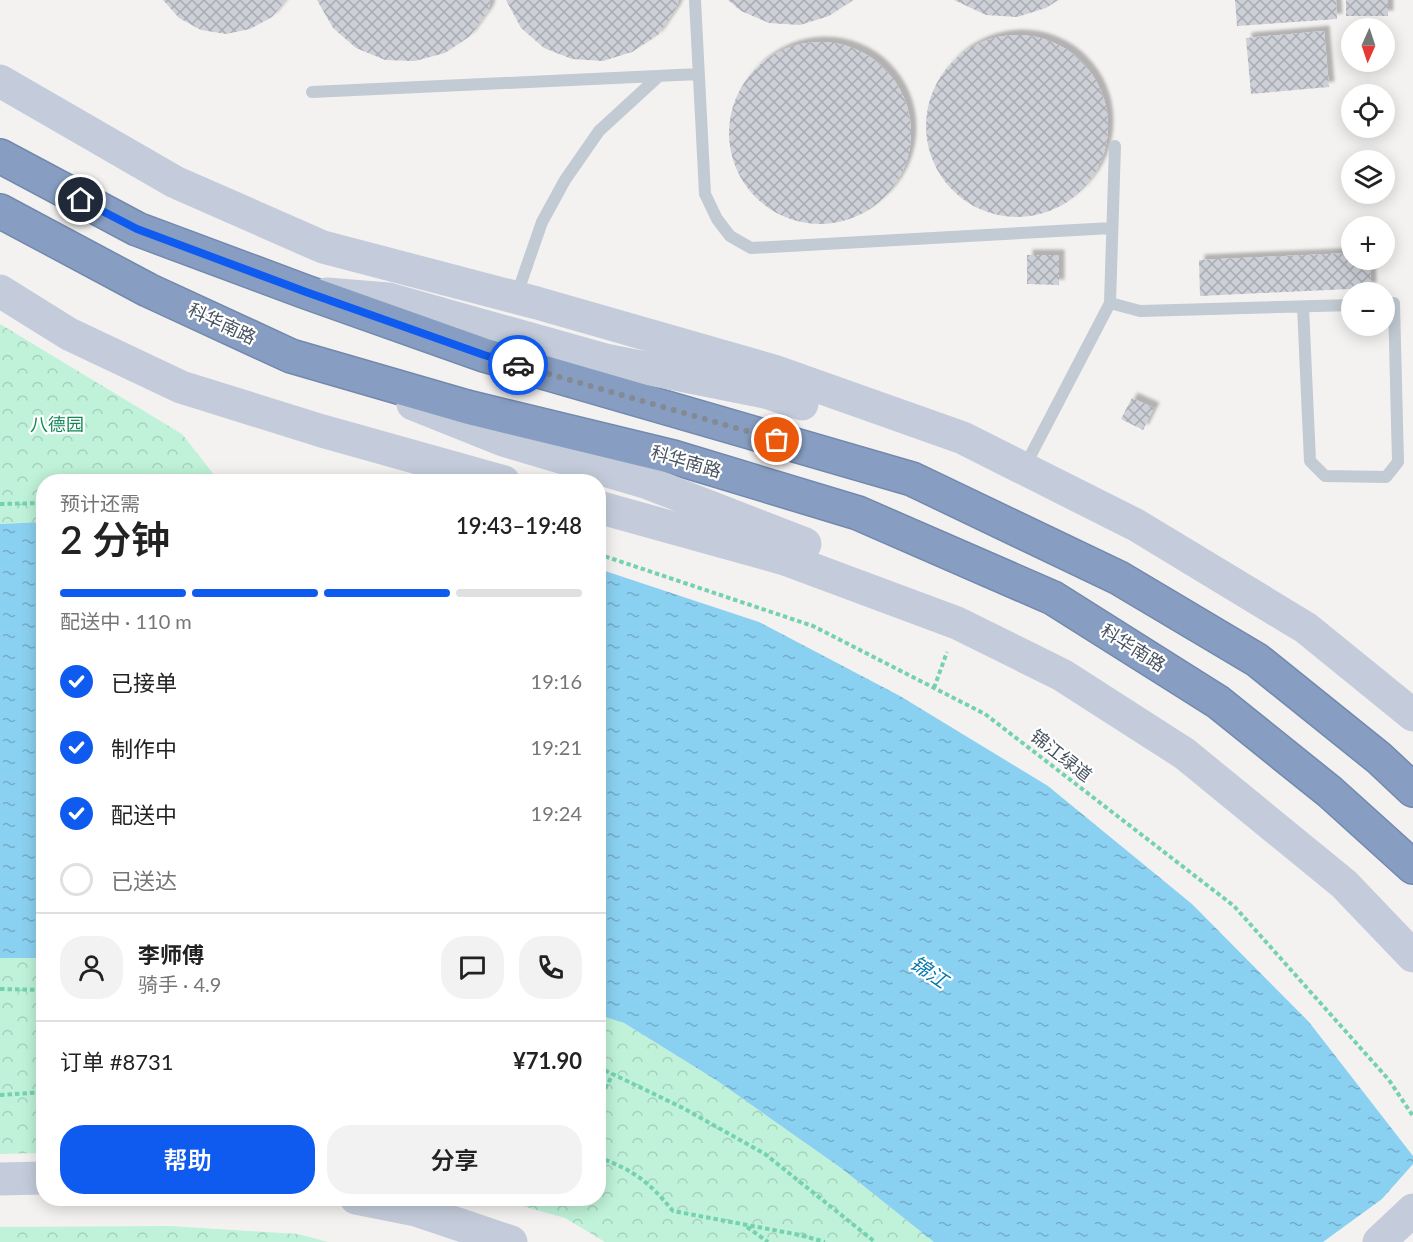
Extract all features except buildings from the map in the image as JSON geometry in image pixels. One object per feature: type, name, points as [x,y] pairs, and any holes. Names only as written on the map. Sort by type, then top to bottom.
[{"type":"highway","points":[[0,156],[137,229],[306,292],[484,355],[912,479],[1119,578],[1257,660],[1380,758],[1413,790]]},
{"type":"highway","name":"科华南路","points":[[0,211],[148,290],[291,356],[467,407],[673,457],[858,513],[1053,598],[1218,702],[1330,792],[1413,867]]},
{"type":"main road","points":[[0,81],[175,182],[323,247],[516,298],[774,371],[963,438],[1136,525],[1306,628],[1413,715]]},
{"type":"main road","points":[[0,291],[69,334],[181,387],[322,431],[475,474]]},
{"type":"main road","points":[[306,292],[388,299],[605,360],[765,392],[874,427],[1052,497],[1136,525]]},
{"type":"main road","points":[[291,356],[503,440],[648,483],[851,562],[957,623],[1062,675],[1185,754],[1344,884],[1413,956]]},
{"type":"main road","points":[[606,509],[785,559],[957,623]]},
{"type":"main road","points":[[0,1179],[36,1178]]},
{"type":"main road","points":[[396,1206],[416,1210],[511,1242]]},
{"type":"main road","points":[[1379,1242],[1413,1210]]},
{"type":"lane","points":[[695,0],[705,194],[717,219],[730,236],[751,248],[1112,228]]},
{"type":"lane","points":[[312,92],[699,74]]},
{"type":"lane","points":[[516,298],[542,222],[565,180],[599,131],[659,76]]},
{"type":"lane","points":[[1024,469],[1110,303],[1114,146]]},
{"type":"lane","points":[[1110,303],[1140,311],[1341,305]]},
{"type":"lane","points":[[1303,307],[1310,461],[1325,476],[1386,477],[1398,462],[1395,336]]},
{"type":"path","points":[[0,504],[36,503]]},
{"type":"path","name":"锦江绿道","points":[[606,557],[813,626],[985,714],[1234,906],[1389,1080],[1413,1116]]},
{"type":"path","points":[[934,688],[957,623]]},
{"type":"path","points":[[0,990],[36,990]]},
{"type":"path","points":[[606,1071],[683,1107],[765,1154],[875,1242]]},
{"type":"path","points":[[606,1087],[613,1074]]},
{"type":"path","points":[[0,1095],[36,1093]]},
{"type":"path","points":[[606,1160],[628,1169],[654,1187],[673,1211],[825,1242]]},
{"type":"path","points":[[744,1224],[768,1242]]},
{"type":"green space","name":"八德园","points":[[0,324],[182,434],[213,474],[36,474],[36,522],[0,524]]},
{"type":"green space","points":[[0,958],[36,958],[36,1153],[0,1154]]},
{"type":"green space","points":[[606,1017],[624,1023],[716,1080],[841,1168],[934,1242],[605,1242],[565,1218],[522,1206],[606,1206]]},
{"type":"green space","points":[[170,1226],[298,1234],[328,1242],[0,1242],[0,1227]]},
{"type":"water","points":[[36,522],[36,958],[0,958],[0,524]]},
{"type":"water","name":"锦江","points":[[606,571],[759,622],[900,696],[1048,786],[1192,904],[1309,1022],[1413,1156],[1413,1242],[934,1242],[841,1168],[716,1080],[624,1023],[606,1017]]},
{"type":"pier","points":[[1413,1164],[1413,1242],[1323,1242],[1382,1199]]},
{"type":"way so far","points":[[518,365],[777,440]]},
{"type":"route","points":[[81,200],[137,229],[306,292],[518,365]]}]
